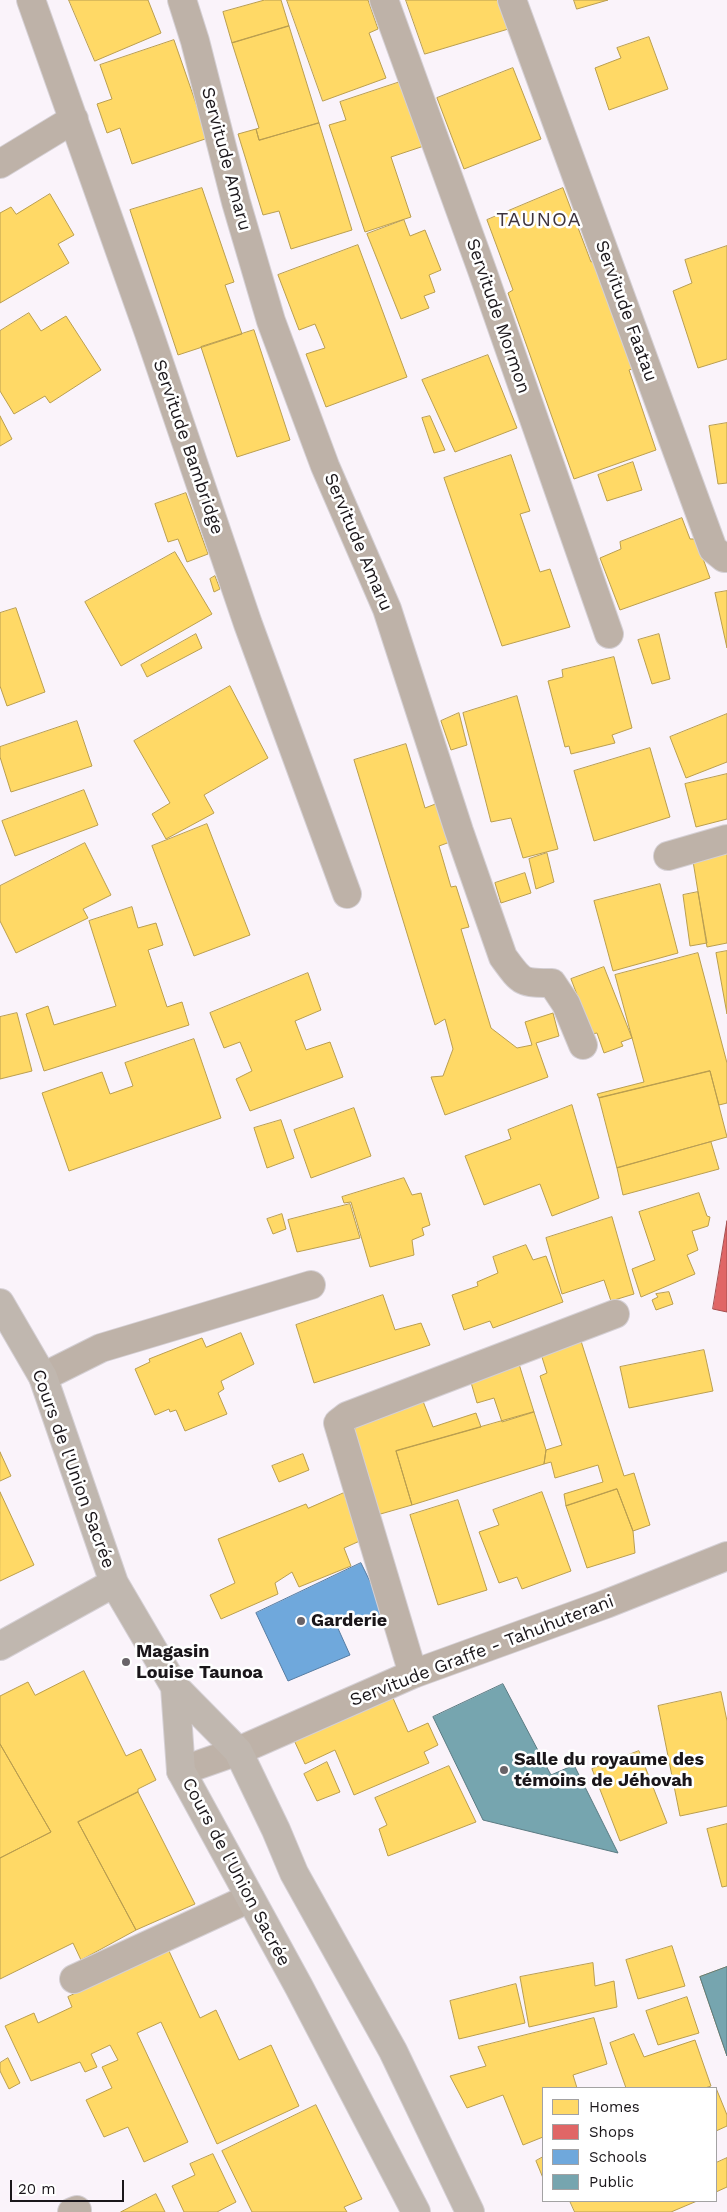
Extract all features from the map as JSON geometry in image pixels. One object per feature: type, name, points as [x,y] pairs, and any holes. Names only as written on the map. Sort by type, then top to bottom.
[{"type":"main road","name":"Cours de l'Union Sacrée","points":[[0,1303],[43,1377],[114,1584],[175,1687],[181,1771],[416,2212]]},
{"type":"main road","points":[[0,1646],[114,1584]]},
{"type":"main road","points":[[175,1687],[238,1751],[294,1873],[394,2051],[470,2212]]},
{"type":"street","name":"Servitude Bambridge","points":[[31,0],[74,119],[248,624],[347,894]]},
{"type":"street","name":"Servitude Amaru","points":[[182,0],[195,41],[236,202],[271,321],[325,466],[390,618],[459,831],[504,957],[516,974],[527,983],[552,983],[566,1004],[583,1045]]},
{"type":"street","name":"Servitude Mormon","points":[[384,0],[486,282],[609,634]]},
{"type":"street","name":"Servitude Faatau","points":[[512,0],[713,549],[727,558]]},
{"type":"street","points":[[0,164],[74,119]]},
{"type":"street","points":[[668,856],[727,839]]},
{"type":"street","points":[[43,1377],[101,1348],[311,1285]]},
{"type":"street","points":[[413,1674],[338,1423],[347,1416],[384,1401],[615,1314]]},
{"type":"street","name":"Servitude Graffe - Tahuhuterani","points":[[181,1771],[238,1751],[413,1674],[606,1604],[727,1556]]},
{"type":"street","points":[[74,1979],[250,1898]]},
{"type":"building: Homes","points":[[69,0],[148,0],[161,33],[95,61]]},
{"type":"building: Homes","points":[[265,0],[281,0],[289,26],[232,43],[223,12]]},
{"type":"building: Homes","points":[[287,0],[368,0],[378,29],[369,33],[386,78],[323,101]]},
{"type":"building: Homes","points":[[406,0],[505,0],[515,27],[425,54]]},
{"type":"building: Homes","points":[[574,0],[608,0],[577,9]]},
{"type":"building: Homes","points":[[289,26],[319,123],[259,140],[256,129],[259,128],[232,43]]},
{"type":"building: Homes","points":[[649,37],[668,89],[609,110],[595,68],[621,58],[617,48]]},
{"type":"building: Homes","points":[[174,40],[208,138],[132,164],[120,128],[107,133],[97,104],[112,99],[100,65]]},
{"type":"building: Homes","points":[[513,68],[541,139],[464,169],[437,98]]},
{"type":"building: Homes","points":[[403,81],[424,146],[391,157],[411,217],[365,232],[329,125],[346,120],[340,102]]},
{"type":"building: Homes","points":[[319,123],[352,230],[291,249],[279,211],[263,215],[238,134],[256,129],[259,140]]},
{"type":"building: Homes","points":[[202,188],[234,282],[225,285],[242,334],[178,355],[130,210]]},
{"type":"building: Homes","points":[[563,188],[591,262],[595,260],[635,368],[629,370],[656,450],[574,479],[508,293],[513,290],[487,220]]},
{"type":"building: Homes","points":[[50,194],[74,235],[58,244],[69,263],[0,303],[0,213],[11,207],[16,214]]},
{"type":"building: Homes","points":[[404,220],[410,236],[425,230],[441,270],[429,275],[435,292],[424,296],[429,308],[401,319],[367,234]]},
{"type":"building: Homes","points":[[358,245],[407,377],[326,407],[306,354],[325,348],[315,324],[299,330],[278,275]]},
{"type":"building: Homes","points":[[727,246],[727,359],[698,368],[673,291],[692,283],[685,260]]},
{"type":"building: Homes","points":[[29,313],[41,331],[66,316],[101,370],[50,403],[45,396],[14,414],[0,391],[0,331]]},
{"type":"building: Homes","points":[[254,330],[290,440],[237,457],[201,347]]},
{"type":"building: Homes","points":[[488,355],[517,428],[455,452],[422,380]]},
{"type":"building: Homes","points":[[0,416],[12,439],[0,446]]},
{"type":"building: Homes","points":[[430,416],[445,450],[434,453],[422,418]]},
{"type":"building: Homes","points":[[727,423],[727,483],[718,484],[709,426]]},
{"type":"building: Homes","points":[[511,455],[530,511],[520,514],[540,572],[550,569],[570,627],[502,646],[444,478]]},
{"type":"building: Homes","points":[[633,462],[642,490],[607,501],[598,475]]},
{"type":"building: Homes","points":[[186,493],[208,554],[187,562],[178,539],[168,542],[155,504]]},
{"type":"building: Homes","points":[[682,518],[690,539],[696,539],[710,578],[620,610],[600,558],[621,549],[620,542]]},
{"type":"building: Homes","points":[[175,552],[212,614],[121,666],[85,602]]},
{"type":"building: Homes","points":[[215,576],[220,589],[214,592],[210,579]]},
{"type":"building: Homes","points":[[727,591],[727,648],[715,593]]},
{"type":"building: Homes","points":[[16,608],[45,692],[7,706],[0,686],[0,613]]},
{"type":"building: Homes","points":[[196,634],[202,648],[147,677],[141,665]]},
{"type":"building: Homes","points":[[659,634],[670,679],[652,684],[638,640]]},
{"type":"building: Homes","points":[[614,657],[632,728],[612,735],[615,743],[571,754],[569,746],[565,747],[548,681],[563,677],[562,670]]},
{"type":"building: Homes","points":[[230,686],[268,758],[204,795],[214,813],[166,839],[152,814],[170,803],[134,741]]},
{"type":"building: Homes","points":[[517,696],[558,849],[523,858],[511,818],[491,822],[463,713]]},
{"type":"building: Homes","points":[[459,713],[467,745],[451,750],[441,721]]},
{"type":"building: Homes","points":[[727,714],[727,762],[686,778],[670,737]]},
{"type":"building: Homes","points":[[77,721],[92,766],[11,792],[0,757],[0,747]]},
{"type":"building: Homes","points":[[406,744],[425,808],[438,803],[450,842],[439,846],[451,887],[456,886],[469,927],[461,929],[491,1028],[517,1048],[532,1045],[525,1022],[553,1013],[559,1036],[536,1043],[548,1077],[445,1115],[431,1077],[443,1076],[453,1049],[445,1019],[435,1025],[354,760]]},
{"type":"building: Homes","points":[[650,748],[670,817],[594,841],[574,771]]},
{"type":"building: Homes","points":[[727,774],[727,819],[696,827],[685,784]]},
{"type":"building: Homes","points":[[84,790],[98,825],[15,856],[2,821]]},
{"type":"building: Homes","points":[[207,824],[250,935],[194,956],[152,846]]},
{"type":"building: Homes","points":[[85,843],[111,895],[83,909],[88,918],[16,953],[0,921],[0,886]]},
{"type":"building: Homes","points":[[727,851],[727,943],[707,947],[693,861]]},
{"type":"building: Homes","points":[[547,853],[554,882],[536,889],[529,859]]},
{"type":"building: Homes","points":[[525,873],[531,893],[501,903],[495,883]]},
{"type":"building: Homes","points":[[660,884],[678,953],[613,971],[594,901]]},
{"type":"building: Homes","points":[[698,892],[707,943],[690,946],[683,895]]},
{"type":"building: Homes","points":[[132,907],[138,928],[156,923],[163,945],[148,950],[167,1007],[182,1002],[189,1025],[44,1071],[26,1014],[48,1006],[54,1025],[116,1006],[89,921]]},
{"type":"building: Homes","points":[[727,951],[727,1014],[716,953]]},
{"type":"building: Homes","points":[[698,953],[727,1063],[727,1103],[719,1105],[710,1071],[599,1098],[597,1094],[644,1082],[615,975]]},
{"type":"building: Homes","points":[[604,967],[632,1038],[621,1042],[623,1046],[604,1053],[597,1033],[592,1034],[571,979]]},
{"type":"building: Homes","points":[[308,973],[321,1010],[295,1021],[306,1050],[330,1042],[343,1077],[250,1111],[236,1079],[252,1071],[240,1042],[224,1048],[210,1013]]},
{"type":"building: Homes","points":[[17,1013],[32,1071],[0,1079],[0,1017]]},
{"type":"building: Homes","points":[[194,1039],[221,1118],[69,1171],[42,1093],[102,1072],[110,1094],[133,1086],[125,1063]]},
{"type":"building: Homes","points":[[710,1071],[727,1137],[617,1168],[599,1098]]},
{"type":"building: Homes","points":[[572,1105],[599,1198],[552,1216],[540,1184],[484,1205],[465,1156],[511,1139],[508,1130]]},
{"type":"building: Homes","points":[[354,1108],[371,1156],[311,1178],[294,1130]]},
{"type":"building: Homes","points":[[281,1120],[294,1158],[267,1168],[254,1128]]},
{"type":"building: Homes","points":[[711,1142],[719,1169],[623,1195],[617,1168]]},
{"type":"building: Homes","points":[[404,1178],[412,1195],[421,1193],[430,1225],[422,1228],[424,1235],[412,1240],[414,1255],[370,1267],[351,1202],[344,1203],[342,1197]]},
{"type":"building: Homes","points":[[699,1193],[707,1216],[710,1217],[708,1226],[692,1231],[698,1250],[687,1255],[695,1274],[641,1297],[632,1269],[655,1260],[639,1212]]},
{"type":"building: Homes","points":[[350,1204],[360,1238],[297,1252],[288,1220]]},
{"type":"building: Homes","points":[[282,1214],[286,1229],[273,1234],[267,1219]]},
{"type":"building: Homes","points":[[612,1217],[634,1294],[611,1301],[604,1280],[562,1294],[546,1238]]},
{"type":"building: Homes","points":[[526,1245],[533,1260],[546,1256],[563,1302],[493,1328],[490,1321],[464,1330],[452,1295],[478,1286],[477,1282],[498,1273],[493,1257]]},
{"type":"building: Homes","points":[[669,1292],[673,1304],[656,1310],[652,1300],[658,1297],[656,1294]]},
{"type":"building: Homes","points":[[383,1295],[395,1330],[421,1323],[430,1345],[314,1383],[296,1325]]},
{"type":"building: Homes","points":[[241,1333],[254,1364],[221,1381],[224,1389],[218,1393],[227,1414],[185,1431],[176,1410],[170,1412],[169,1409],[155,1415],[135,1369],[150,1362],[149,1359],[202,1338],[206,1347]]},
{"type":"building: Homes","points":[[581,1341],[624,1476],[634,1473],[650,1525],[633,1531],[617,1489],[566,1506],[564,1494],[603,1482],[598,1465],[555,1478],[551,1462],[544,1464],[546,1450],[562,1445],[540,1376],[547,1373],[541,1354]]},
{"type":"building: Homes","points":[[704,1350],[713,1391],[629,1408],[620,1367]]},
{"type":"building: Homes","points":[[519,1364],[534,1412],[502,1422],[494,1398],[477,1403],[470,1379]]},
{"type":"building: Homes","points":[[421,1396],[433,1427],[476,1413],[481,1427],[396,1451],[412,1505],[377,1515],[351,1434],[364,1418]]},
{"type":"building: Homes","points":[[534,1412],[546,1450],[544,1464],[412,1505],[396,1451]]},
{"type":"building: Homes","points":[[0,1452],[11,1476],[0,1481]]},
{"type":"building: Homes","points":[[303,1454],[309,1470],[279,1482],[272,1466]]},
{"type":"building: Homes","points":[[617,1489],[633,1531],[635,1553],[587,1568],[566,1506]]},
{"type":"building: Homes","points":[[0,1492],[34,1565],[0,1581]]},
{"type":"building: Homes","points":[[542,1492],[571,1571],[522,1589],[517,1577],[499,1583],[479,1532],[499,1525],[493,1510]]},
{"type":"building: Homes","points":[[344,1493],[362,1540],[344,1548],[351,1566],[299,1587],[292,1572],[275,1583],[278,1594],[221,1619],[210,1595],[235,1583],[218,1539],[306,1504],[308,1508]]},
{"type":"building: Homes","points":[[458,1500],[487,1590],[438,1605],[410,1515]]},
{"type":"building: Homes","points":[[84,1671],[126,1756],[141,1749],[156,1780],[138,1789],[138,1792],[78,1822],[136,1930],[81,1960],[73,1943],[0,1979],[0,1858],[51,1832],[0,1744],[0,1696],[28,1682],[35,1695]]},
{"type":"building: Homes","points":[[721,1692],[727,1721],[727,1806],[680,1816],[658,1706]]},
{"type":"building: Homes","points":[[393,1698],[408,1732],[428,1723],[438,1745],[424,1752],[429,1763],[354,1795],[335,1750],[305,1764],[294,1740]]},
{"type":"building: Homes","points":[[0,1744],[51,1832],[0,1858]]},
{"type":"building: Homes","points":[[639,1751],[667,1823],[620,1841],[592,1769]]},
{"type":"building: Homes","points":[[327,1762],[340,1792],[317,1801],[304,1774]]},
{"type":"building: Homes","points":[[449,1766],[476,1822],[388,1856],[379,1829],[387,1825],[375,1798]]},
{"type":"building: Homes","points":[[138,1792],[195,1904],[136,1930],[78,1822]]},
{"type":"building: Homes","points":[[727,1824],[727,1886],[722,1887],[707,1829]]},
{"type":"building: Homes","points":[[672,1946],[685,1986],[638,1999],[626,1960]]},
{"type":"building: Homes","points":[[169,1951],[200,2018],[216,2010],[239,2060],[271,2045],[299,2106],[217,2144],[161,2022],[137,2033],[188,2142],[144,2162],[128,2127],[104,2137],[86,2100],[112,2088],[102,2067],[118,2060],[110,2045],[91,2054],[97,2067],[85,2072],[80,2062],[31,2081],[5,2026],[34,2013],[38,2023],[72,2007],[68,1997]]},
{"type":"building: Homes","points":[[593,1963],[595,1986],[614,1981],[617,2007],[529,2027],[520,1977]]},
{"type":"building: Homes","points":[[727,1967],[727,2056],[700,1977]]},
{"type":"building: Homes","points":[[516,1984],[525,2023],[459,2039],[450,2001]]},
{"type":"building: Homes","points":[[687,1997],[699,2033],[658,2045],[646,2011]]},
{"type":"building: Homes","points":[[594,2018],[607,2064],[573,2075],[577,2087],[542,2087],[542,2137],[523,2145],[503,2095],[467,2108],[450,2076],[486,2066],[478,2047]]},
{"type":"building: Homes","points":[[634,2034],[644,2057],[695,2040],[711,2086],[626,2087],[610,2043]]},
{"type":"building: Homes","points":[[8,2058],[20,2083],[9,2089],[0,2071],[0,2063]]},
{"type":"building: Homes","points":[[717,2090],[727,2115],[727,2126],[717,2131]]},
{"type":"building: Homes","points":[[316,2105],[362,2199],[344,2207],[347,2212],[252,2212],[222,2151]]},
{"type":"building: Homes","points":[[213,2154],[236,2202],[217,2212],[184,2212],[172,2186],[195,2175],[190,2164]]},
{"type":"building: Homes","points":[[542,2158],[542,2176],[536,2161]]},
{"type":"building: Homes","points":[[727,2158],[727,2187],[717,2192],[717,2163]]},
{"type":"building: Homes","points":[[156,2194],[165,2212],[121,2212]]},
{"type":"building: Homes","points":[[570,2202],[695,2202],[671,2212],[575,2212]]},
{"type":"building: Shops","points":[[727,1221],[727,1312],[713,1309]]},
{"type":"building: Schools","name":"Garderie","points":[[361,1563],[385,1612],[352,1628],[347,1619],[336,1624],[350,1655],[288,1681],[256,1613]]},
{"type":"building: Public","name":"Salle du royaume des témoins de Jéhovah","points":[[503,1684],[551,1775],[574,1765],[618,1853],[483,1820],[433,1717]]},
{"type":"building: Public","points":[[727,1967],[727,2056],[700,1977]]},
{"type":"place","name":"Garderie","points":[[301,1621]]},
{"type":"place","name":"Magasin Louise Taunoa","points":[[126,1662]]},
{"type":"place","name":"Salle du royaume des témoins de Jéhovah","points":[[504,1770]]},
{"type":"district","name":"TAUNOA","points":[[539,220]]}]
